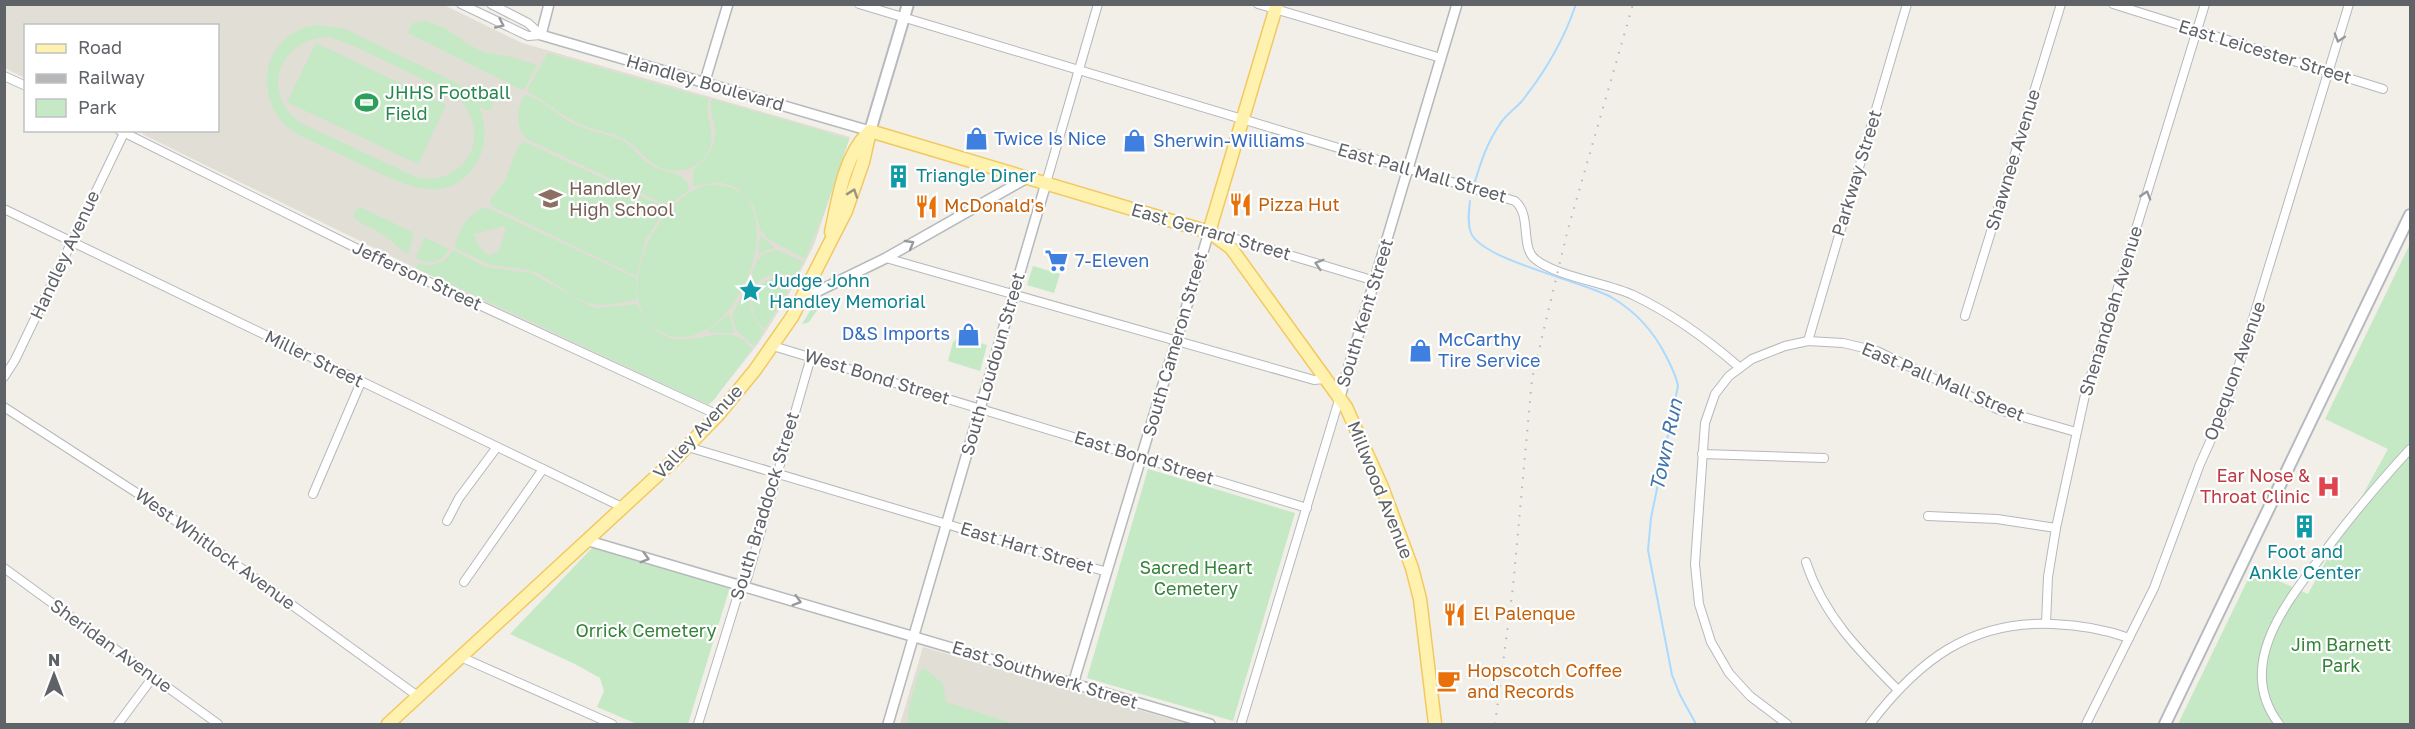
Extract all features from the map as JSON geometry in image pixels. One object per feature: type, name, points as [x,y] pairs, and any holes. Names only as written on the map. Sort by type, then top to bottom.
[{"type":"main road","points":[[802,299],[852,195],[908,4]]},
{"type":"main road","name":"South Cameron Street","points":[[1209,232],[1276,7]]},
{"type":"main road","name":"East Gerrard Street","points":[[870,130],[1209,232]]},
{"type":"main road","points":[[2165,724],[2410,215]]},
{"type":"main road","name":"Millwood Avenue","points":[[1209,232],[1231,248],[1346,407],[1371,461],[1412,568],[1423,616],[1435,724]]},
{"type":"main road","name":"Valley Avenue","points":[[388,724],[463,658],[688,447],[718,415],[773,346],[802,299]]},
{"type":"street","name":"Handley Boulevard","points":[[461,4],[528,36],[541,34]]},
{"type":"street","name":"Handley Boulevard","points":[[491,4],[528,23],[541,34],[704,84],[870,130]]},
{"type":"street","points":[[541,34],[549,4]]},
{"type":"street","points":[[704,84],[728,4]]},
{"type":"street","name":"East Pall Mall Street","points":[[859,4],[1515,201],[1523,210],[1529,250],[1533,258],[1558,270],[1633,295],[1690,329],[1739,367],[1768,351],[1808,341],[1843,343],[1877,351],[1999,410],[2076,432]]},
{"type":"street","name":"South Loudoun Street","points":[[888,724],[1098,4]]},
{"type":"street","points":[[1258,4],[1276,7],[1441,58]]},
{"type":"street","name":"South Kent Street","points":[[1241,724],[1457,4]]},
{"type":"street","name":"Parkway Street","points":[[1808,341],[1907,4]]},
{"type":"street","name":"Shawnee Avenue","points":[[1965,316],[2061,4]]},
{"type":"street","name":"East Leicester Street","points":[[2113,4],[2383,89]]},
{"type":"street","name":"Shenandoah Avenue","points":[[2046,623],[2048,577],[2076,432],[2094,365],[2205,4]]},
{"type":"street","name":"Opequon Avenue","points":[[2086,724],[2157,580],[2194,479],[2227,404],[2349,4]]},
{"type":"street","points":[[4,76],[24,85]]},
{"type":"street","name":"Handley Avenue","points":[[4,377],[15,360],[121,132]]},
{"type":"street","name":"Jefferson Street","points":[[121,132],[362,251],[718,415]]},
{"type":"street","points":[[802,299],[886,258],[1027,178]]},
{"type":"street","name":"Miller Street","points":[[4,209],[624,508]]},
{"type":"street","name":"East Gerrard Street","points":[[1209,232],[1375,281]]},
{"type":"street","name":"South Cameron Street","points":[[1074,684],[1209,232]]},
{"type":"street","points":[[886,258],[1176,342],[1314,380],[1324,379]]},
{"type":"street","name":"West Bond Street","points":[[773,346],[980,408]]},
{"type":"street","name":"South Braddock Street","points":[[698,724],[741,585],[747,579],[811,357]]},
{"type":"street","points":[[1739,367],[1721,384],[1711,401],[1705,423],[1695,564],[1699,604],[1718,656],[1737,683],[1765,709],[1787,724]]},
{"type":"street","points":[[313,494],[361,382]]},
{"type":"street","name":"West Whitlock Avenue","points":[[4,407],[140,495],[419,698]]},
{"type":"street","name":"East Bond Street","points":[[980,408],[1307,508]]},
{"type":"street","points":[[447,521],[459,498],[497,447]]},
{"type":"street","name":"East Hart Street","points":[[688,447],[1107,572]]},
{"type":"street","points":[[2279,724],[2266,704],[2261,683],[2264,656],[2273,628],[2298,585],[2345,523],[2410,449]]},
{"type":"street","points":[[1702,454],[1824,458]]},
{"type":"street","points":[[464,582],[543,469]]},
{"type":"street","points":[[1929,516],[1997,519],[2056,528]]},
{"type":"street","name":"East Southwerk Street","points":[[589,540],[1210,724]]},
{"type":"street","points":[[1806,562],[1812,581],[1833,619],[1898,690]]},
{"type":"street","name":"Sheridan Avenue","points":[[4,568],[218,724]]},
{"type":"street","points":[[1870,724],[1898,690],[1931,660],[1961,641],[1998,628],[2046,623],[2089,627],[2129,638]]},
{"type":"street","points":[[463,658],[612,724]]},
{"type":"street","points":[[118,724],[153,677]]},
{"type":"shaded area","name":"Handley High School","points":[[4,5],[444,5],[522,43],[850,137],[814,245],[787,298],[758,344],[709,405],[515,317],[144,135],[142,132],[219,132],[219,24],[24,24],[24,78],[5,68]]},
{"type":"shaded area","points":[[923,647],[1187,724],[900,724]]},
{"type":"green space","points":[[423,21],[443,27],[484,52],[537,65],[522,90],[408,33],[411,24]]},
{"type":"green space","points":[[318,25],[345,29],[494,101],[490,111],[479,107],[485,136],[476,164],[464,178],[450,186],[436,189],[421,188],[390,178],[297,134],[282,121],[272,106],[267,88],[268,71],[273,54],[284,40],[298,30]],"holes":[[[330,37],[356,47],[455,95],[467,109],[473,124],[474,138],[471,152],[463,164],[451,173],[436,178],[418,178],[301,123],[288,111],[280,97],[278,83],[281,69],[288,56],[298,46],[313,39]]]},
{"type":"green space","name":"JHHS Football Field","points":[[316,43],[446,105],[418,164],[287,102]]},
{"type":"green space","points":[[548,53],[709,99],[708,112],[712,138],[708,152],[703,159],[690,168],[667,170],[652,163],[624,139],[582,125],[564,115],[527,90]]},
{"type":"green space","points":[[524,95],[542,102],[574,124],[621,140],[649,164],[684,179],[689,190],[668,206],[527,139],[518,123]]},
{"type":"green space","points":[[712,99],[849,139],[825,210],[805,259],[767,238],[760,229],[754,207],[737,188],[720,182],[693,186],[693,170],[708,155],[714,144]]},
{"type":"green space","points":[[525,142],[666,208],[646,239],[636,276],[492,206],[490,200],[506,179],[518,146]]},
{"type":"green space","points":[[708,185],[734,189],[750,205],[756,228],[754,255],[745,284],[729,309],[709,328],[685,337],[672,336],[659,331],[644,316],[638,296],[638,273],[645,249],[657,227],[672,207],[689,193]]},
{"type":"green space","points":[[360,207],[414,233],[408,254],[383,234],[353,217],[357,208]]},
{"type":"green space","points":[[483,208],[490,209],[636,278],[637,300],[607,305],[591,304],[575,297],[540,274],[524,269],[491,265],[455,248],[464,224],[472,214]],"holes":[[[504,226],[506,229],[499,250],[490,256],[479,247],[474,234]]]},
{"type":"green space","points":[[760,235],[774,247],[759,254],[758,253]]},
{"type":"green space","points":[[424,237],[449,249],[439,260],[426,262],[416,258]]},
{"type":"green space","name":"Jim Barnett Park","points":[[2410,244],[2410,724],[2178,724],[2253,569],[2308,594],[2388,449],[2325,419]]},
{"type":"green space","points":[[453,250],[486,267],[531,273],[590,306],[598,308],[637,304],[651,325],[666,336],[681,339],[726,334],[740,338],[752,349],[713,401],[707,404],[416,268],[419,263],[429,265],[438,263]]},
{"type":"green space","points":[[778,250],[803,262],[795,278],[781,274],[770,275],[760,280],[754,288],[751,309],[755,320],[764,331],[754,346],[736,330],[732,315],[749,283],[757,260],[765,253]]},
{"type":"green space","points":[[1033,266],[1060,274],[1054,293],[1027,285]]},
{"type":"green space","points":[[784,277],[794,280],[765,329],[758,322],[754,313],[754,296],[765,282]]},
{"type":"green space","points":[[834,297],[836,298],[834,304],[820,306],[809,322],[802,324],[810,311]]},
{"type":"green space","points":[[729,314],[734,333],[708,332],[709,330]]},
{"type":"green space","points":[[960,337],[987,345],[980,371],[948,361],[953,342]]},
{"type":"green space","name":"Sacred Heart Cemetery","points":[[1148,469],[1295,513],[1233,721],[1087,678]]},
{"type":"green space","name":"Orrick Cemetery","points":[[593,547],[730,587],[688,724],[637,724],[597,707],[604,691],[600,678],[510,634]]},
{"type":"green space","points":[[924,668],[943,684],[946,702],[1015,724],[908,724],[908,711],[919,672]]},
{"type":"waterway","name":"Town Run","points":[[1473,188],[1491,139],[1546,67],[1560,43],[1576,4]]},
{"type":"waterway","name":"Town Run","points":[[1470,201],[1470,229],[1479,243],[1512,261],[1611,297],[1636,315],[1650,330],[1673,371],[1678,386],[1651,518],[1648,550],[1672,675],[1696,724]]},
{"type":"railway","points":[[1495,724],[1513,587],[1532,379],[1568,229],[1633,4]]},
{"type":"place","name":"JHHS Football Field","points":[[367,103]]},
{"type":"place","name":"Twice Is Nice","points":[[976,139]]},
{"type":"place","name":"Sherwin-Williams","points":[[1135,141]]},
{"type":"place","name":"Triangle Diner","points":[[898,176]]},
{"type":"place","name":"Handley High School","points":[[551,199]]},
{"type":"place","name":"Pizza Hut","points":[[1240,205]]},
{"type":"place","name":"McDonald's","points":[[926,206]]},
{"type":"place","name":"7-Eleven","points":[[1057,261]]},
{"type":"place","name":"Judge John Handley Memorial","points":[[751,291]]},
{"type":"place","name":"D&S Imports","points":[[968,334]]},
{"type":"place","name":"McCarthy Tire Service","points":[[1420,350]]},
{"type":"place","name":"Ear Nose & Throat Clinic","points":[[2328,486]]},
{"type":"place","name":"Foot and Ankle Center","points":[[2305,526]]},
{"type":"place","name":"El Palenque","points":[[1455,614]]},
{"type":"place","name":"Hopscotch Coffee and Records","points":[[1449,681]]}]
